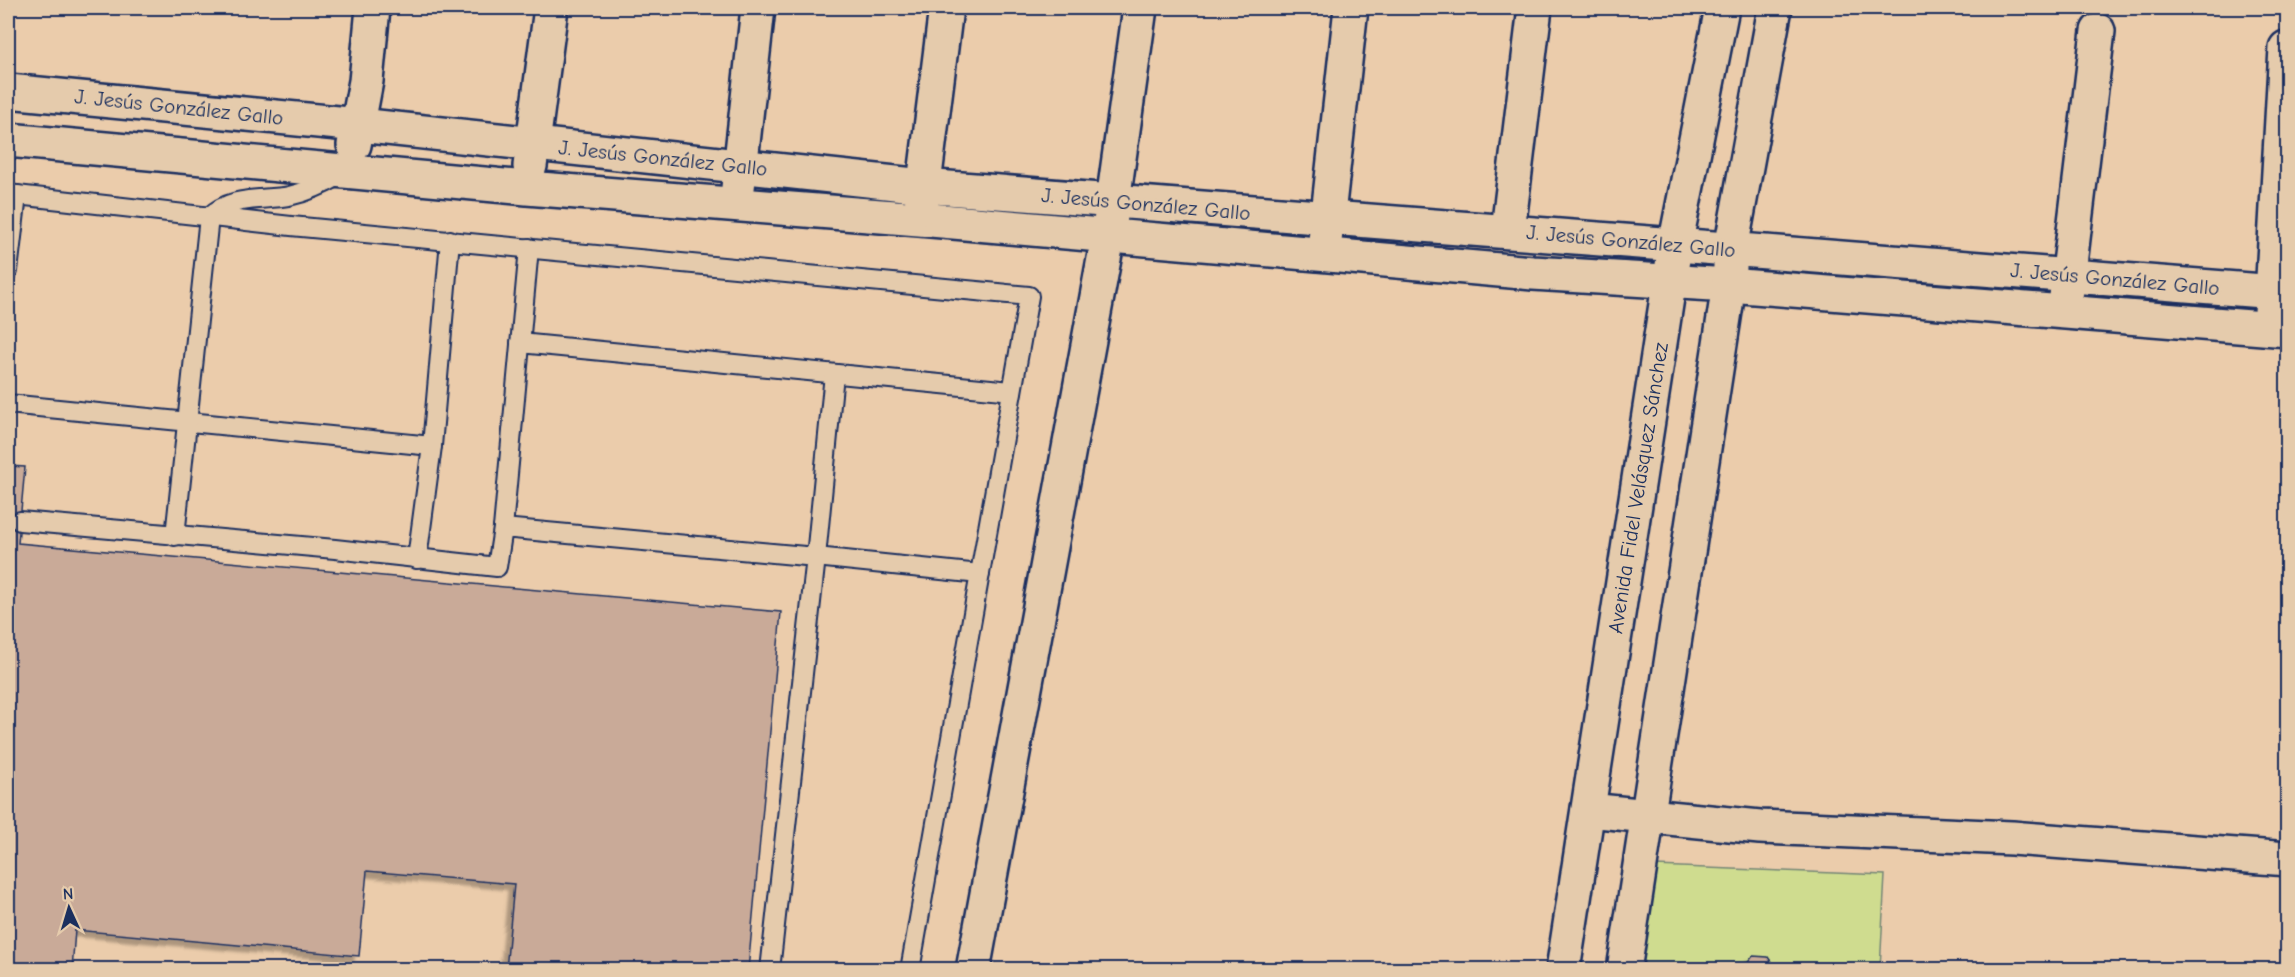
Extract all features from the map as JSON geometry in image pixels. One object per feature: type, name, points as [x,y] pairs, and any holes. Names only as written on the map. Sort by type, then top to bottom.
[{"type":"street","points":[[347,170],[359,125],[373,8]]},
{"type":"street","points":[[526,188],[551,8]]},
{"type":"street","points":[[737,206],[758,8]]},
{"type":"street","points":[[919,219],[946,8]]},
{"type":"street","points":[[973,969],[1108,237],[1140,8]]},
{"type":"street","points":[[1324,255],[1351,8]]},
{"type":"street","points":[[1509,230],[1535,8]]},
{"type":"street","name":"Avenida Fidel Velásquez Sánchez","points":[[1563,969],[1675,246],[1722,8]]},
{"type":"street","points":[[1624,969],[1729,285],[1731,249],[1775,8]]},
{"type":"street","points":[[2065,310],[2098,32]]},
{"type":"street","points":[[2279,329],[2286,48]]},
{"type":"street","name":"J. Jesús González Gallo","points":[[8,91],[359,125],[923,186],[2280,292]]},
{"type":"street","name":"J. Jesús González Gallo","points":[[8,140],[526,188],[919,219],[1324,255],[2065,310],[2279,329]]},
{"type":"street","points":[[1588,810],[1760,827],[2012,838],[2288,860]]},
{"type":"lane","points":[[175,536],[210,217],[229,202],[289,196],[306,191],[347,170]]},
{"type":"lane","points":[[8,271],[12,194],[210,217],[1029,296],[910,969]]},
{"type":"lane","points":[[417,559],[432,446],[450,240]]},
{"type":"lane","points":[[20,521],[498,567],[529,248]]},
{"type":"lane","points":[[520,343],[1012,391]]},
{"type":"lane","points":[[770,969],[834,374]]},
{"type":"lane","points":[[8,404],[432,446]]},
{"type":"lane","points":[[503,528],[980,574]]},
{"type":"green space","points":[[1655,866],[1885,875],[1880,969],[1638,970]]},
{"type":"building","points":[[8,466],[25,467],[18,543],[781,612],[748,970],[506,970],[514,884],[367,871],[359,956],[75,930],[72,970],[8,970]]},
{"type":"building","points":[[1753,956],[1768,957],[1777,970],[1742,970]]}]
